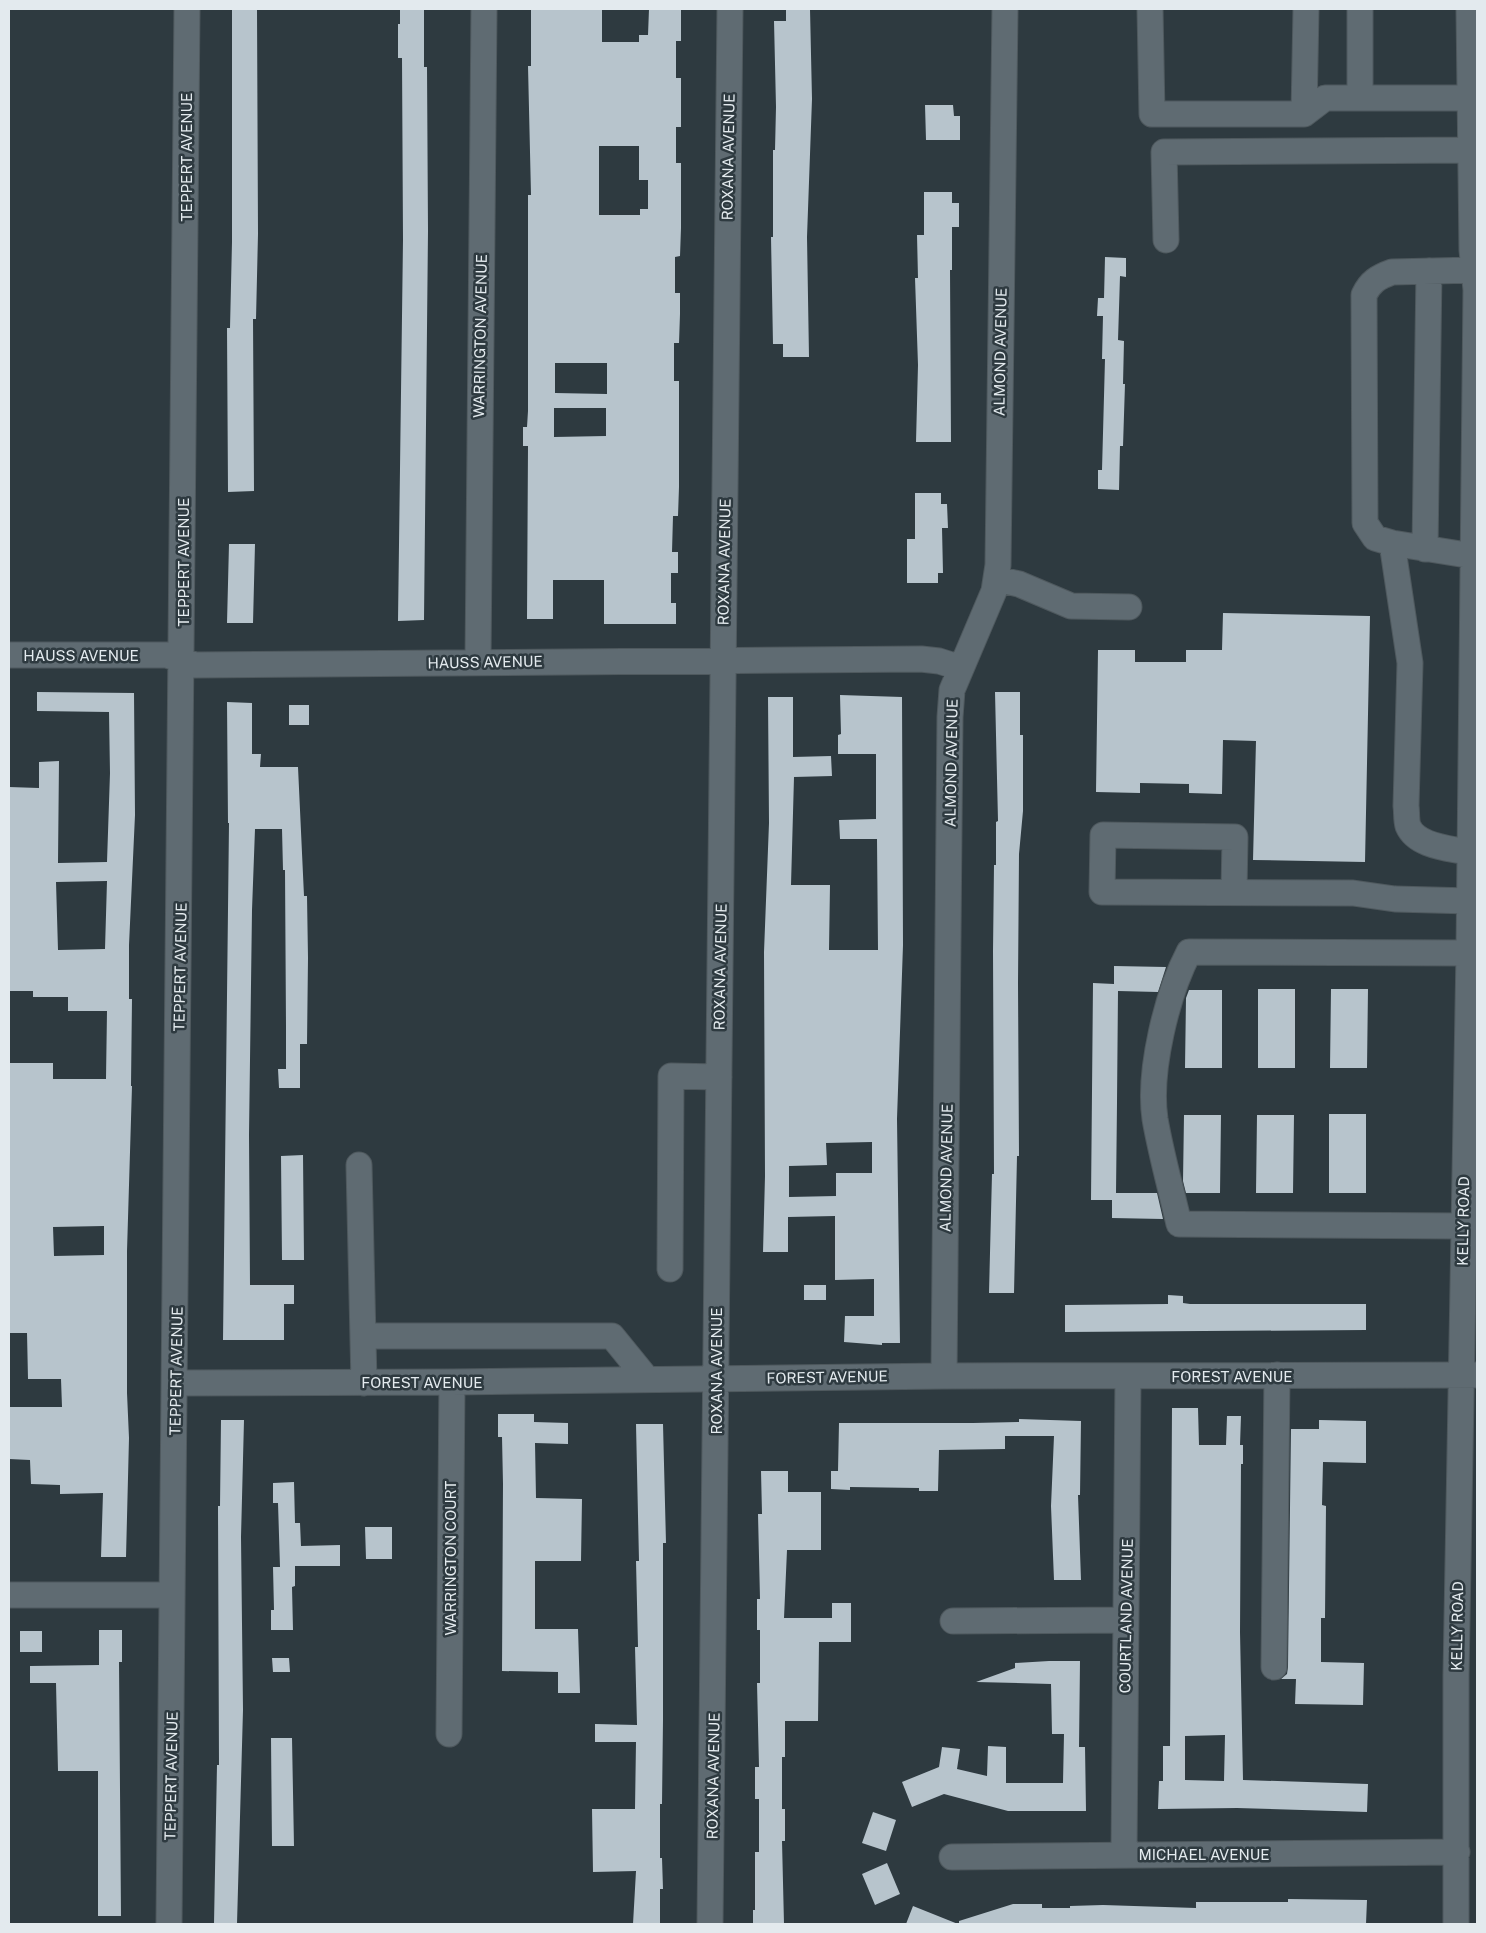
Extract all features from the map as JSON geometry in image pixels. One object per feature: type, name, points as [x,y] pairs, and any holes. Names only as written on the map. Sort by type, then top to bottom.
[{"type":"street","name":"TEPPERT AVENUE","points":[[169,1924],[176,1383],[187,9]]},
{"type":"street","name":"WARRINGTON AVENUE","points":[[478,662],[484,9]]},
{"type":"street","name":"ROXANA AVENUE","points":[[710,1924],[730,9]]},
{"type":"street","name":"ALMOND AVENUE","points":[[944,1376],[950,718],[952,690],[994,591],[997,579],[1005,9]]},
{"type":"street","points":[[1150,9],[1152,114],[1304,114],[1325,98],[1360,98],[1473,81]]},
{"type":"street","points":[[1304,114],[1306,9]]},
{"type":"street","points":[[1360,9],[1360,98]]},
{"type":"street","name":"KELLY ROAD","points":[[1456,1924],[1456,1675],[1469,1375],[1463,1226],[1475,615],[1476,284],[1471,150],[1473,81],[1469,9]]},
{"type":"street","points":[[1166,240],[1164,152],[1471,150]]},
{"type":"street","points":[[1474,556],[1392,544],[1375,538],[1365,523],[1364,295],[1369,285],[1380,276],[1392,272],[1429,271],[1476,284]]},
{"type":"street","points":[[1425,549],[1429,271]]},
{"type":"street","points":[[1392,544],[1410,663],[1406,806],[1408,825],[1416,837],[1426,842],[1470,853]]},
{"type":"street","points":[[997,579],[1019,584],[1071,606],[1129,607]]},
{"type":"street","name":"HAUSS AVENUE","points":[[9,655],[167,655],[195,665],[921,659],[939,661],[961,668]]},
{"type":"street","points":[[1234,892],[1235,837],[1103,835],[1102,892],[1353,893],[1395,899],[1470,901]]},
{"type":"street","points":[[1463,1226],[1179,1224],[1155,1117],[1155,1066],[1176,978],[1189,952],[1469,953]]},
{"type":"street","points":[[670,1270],[672,1076],[719,1077]]},
{"type":"street","points":[[359,1165],[364,1383]]},
{"type":"street","points":[[363,1336],[612,1336],[647,1379]]},
{"type":"street","name":"FOREST AVENUE","points":[[176,1383],[364,1383],[944,1376],[1469,1375]]},
{"type":"street","name":"COURTLAND AVENUE","points":[[1124,1855],[1128,1376]]},
{"type":"street","points":[[1274,1667],[1276,1376]]},
{"type":"street","name":"WARRINGTON COURT","points":[[449,1734],[452,1382]]},
{"type":"street","points":[[9,1595],[172,1594]]},
{"type":"street","points":[[952,1621],[1126,1620]]},
{"type":"street","name":"MICHAEL AVENUE","points":[[952,1858],[1457,1852]]},
{"type":"building","points":[[232,9],[257,9],[258,234],[256,319],[253,319],[254,491],[228,492],[227,328],[230,328],[232,242]]},
{"type":"building","points":[[400,9],[424,9],[424,67],[427,67],[428,231],[424,620],[398,621],[403,240],[402,58],[398,58]]},
{"type":"building","points":[[531,9],[602,9],[602,42],[639,42],[639,35],[648,35],[649,9],[681,9],[681,41],[676,41],[676,78],[681,78],[681,127],[676,127],[676,163],[681,163],[681,228],[680,256],[675,257],[675,293],[680,293],[680,314],[679,343],[674,343],[674,381],[679,381],[679,487],[678,516],[673,516],[672,552],[678,552],[678,573],[671,573],[671,603],[676,603],[676,624],[604,624],[604,580],[553,580],[553,619],[527,619],[528,446],[523,446],[523,427],[527,427],[528,411],[528,195],[531,195],[528,66],[531,66]],"holes":[[[599,146],[639,146],[639,180],[648,180],[648,209],[640,209],[640,215],[599,215]],[[555,363],[607,363],[607,394],[555,393]],[[554,408],[606,408],[606,436],[554,437]]]},
{"type":"building","points":[[786,9],[810,9],[812,99],[807,237],[809,357],[783,357],[783,344],[773,344],[771,237],[773,237],[773,150],[775,150],[776,107],[774,21],[786,21]]},
{"type":"building","points":[[925,105],[953,105],[954,116],[960,116],[960,140],[926,140]]},
{"type":"building","points":[[924,192],[952,192],[952,203],[959,203],[959,227],[952,227],[952,270],[950,270],[951,442],[916,442],[918,365],[915,278],[918,278],[917,235],[924,235]]},
{"type":"building","points":[[1105,257],[1126,258],[1126,277],[1120,276],[1118,340],[1124,341],[1123,384],[1125,384],[1123,446],[1120,446],[1119,490],[1098,489],[1098,470],[1102,470],[1105,359],[1102,359],[1103,316],[1097,316],[1098,298],[1104,298]]},
{"type":"building","points":[[915,493],[941,493],[941,504],[947,504],[948,528],[942,528],[943,573],[938,573],[938,583],[907,583],[907,539],[915,539]]},
{"type":"building","points":[[229,544],[255,544],[253,623],[227,623]]},
{"type":"building","points":[[1223,613],[1370,616],[1365,862],[1253,860],[1256,741],[1223,740],[1222,794],[1189,793],[1189,784],[1140,783],[1140,793],[1096,792],[1098,650],[1135,650],[1135,662],[1186,662],[1186,650],[1222,650]]},
{"type":"building","points":[[37,692],[134,693],[135,815],[129,945],[129,999],[132,999],[132,1086],[127,1251],[127,1393],[129,1438],[126,1557],[101,1557],[103,1493],[60,1494],[60,1485],[31,1484],[30,1460],[9,1459],[9,1407],[62,1407],[61,1379],[28,1379],[27,1333],[9,1333],[9,1063],[53,1063],[53,1079],[106,1079],[107,1011],[68,1011],[68,997],[33,997],[33,991],[9,991],[9,787],[39,788],[39,762],[59,761],[58,863],[107,862],[110,773],[109,712],[37,711]],"holes":[[[107,881],[105,949],[58,950],[56,882]],[[104,1226],[104,1255],[54,1256],[53,1227]]]},
{"type":"building","points":[[995,692],[1020,692],[1020,735],[1023,735],[1023,811],[1019,854],[1019,1156],[1017,1156],[1014,1293],[989,1293],[992,1174],[994,1174],[994,865],[996,865],[996,822],[998,821]]},
{"type":"building","points":[[840,695],[902,697],[903,945],[897,1119],[900,1343],[882,1343],[882,1345],[844,1342],[845,1316],[874,1316],[874,1279],[835,1280],[835,1216],[788,1217],[788,1252],[763,1252],[765,1176],[764,952],[769,823],[768,697],[793,697],[793,757],[831,756],[832,776],[794,777],[791,885],[830,885],[829,950],[878,950],[877,839],[840,839],[839,820],[876,819],[876,754],[838,754],[838,735],[841,734]],"holes":[[[872,1142],[872,1173],[836,1173],[836,1196],[789,1197],[789,1166],[827,1165],[826,1143]]]},
{"type":"building","points":[[227,702],[252,703],[252,754],[261,754],[260,767],[298,767],[304,896],[307,896],[308,958],[307,1044],[300,1044],[300,1088],[279,1088],[278,1069],[286,1069],[285,870],[283,870],[282,829],[255,829],[252,910],[249,1135],[250,1285],[294,1285],[294,1304],[284,1304],[284,1340],[223,1340],[229,823]]},
{"type":"building","points":[[289,705],[309,705],[309,725],[289,725]]},
{"type":"building","points":[[1114,966],[1166,967],[1158,992],[1118,991],[1116,1193],[1157,1193],[1163,1219],[1112,1218],[1112,1200],[1091,1200],[1093,983],[1114,984]]},
{"type":"building","points":[[1258,989],[1295,989],[1295,1068],[1258,1068]]},
{"type":"building","points":[[1331,989],[1368,989],[1367,1068],[1330,1068]]},
{"type":"building","points":[[1189,990],[1222,990],[1222,1068],[1185,1068],[1186,998]]},
{"type":"building","points":[[1329,1114],[1366,1114],[1366,1193],[1329,1193]]},
{"type":"building","points":[[1184,1115],[1221,1115],[1220,1193],[1186,1193],[1183,1181]]},
{"type":"building","points":[[1257,1115],[1294,1115],[1293,1193],[1256,1193]]},
{"type":"building","points":[[303,1155],[304,1260],[282,1260],[281,1156]]},
{"type":"building","points":[[804,1285],[826,1285],[826,1300],[804,1300]]},
{"type":"building","points":[[1168,1295],[1183,1296],[1183,1303],[1190,1304],[1366,1304],[1366,1330],[1065,1332],[1065,1305],[1168,1304]]},
{"type":"building","points":[[1172,1408],[1198,1408],[1199,1445],[1226,1445],[1227,1416],[1241,1416],[1240,1445],[1243,1445],[1243,1464],[1241,1464],[1240,1632],[1243,1780],[1368,1784],[1367,1812],[1237,1808],[1158,1809],[1159,1781],[1163,1781],[1163,1746],[1170,1746]],"holes":[[[1225,1735],[1224,1781],[1185,1780],[1185,1736]]]},
{"type":"building","points":[[498,1414],[534,1414],[534,1422],[568,1423],[568,1444],[535,1443],[536,1498],[582,1499],[581,1561],[535,1561],[535,1629],[578,1629],[580,1693],[558,1693],[558,1672],[502,1671],[503,1484],[502,1437],[498,1437]]},
{"type":"building","points":[[1019,1419],[1081,1421],[1080,1495],[1078,1495],[1081,1580],[1054,1580],[1051,1506],[1054,1436],[1005,1436],[1005,1449],[939,1450],[938,1491],[919,1491],[919,1488],[850,1487],[850,1490],[831,1489],[831,1471],[838,1471],[839,1423],[1019,1422]]},
{"type":"building","points":[[221,1420],[244,1420],[241,1537],[243,1710],[237,1924],[214,1924],[217,1765],[219,1765],[218,1506],[220,1506]]},
{"type":"building","points":[[1319,1420],[1366,1421],[1366,1463],[1323,1462],[1322,1505],[1326,1506],[1325,1618],[1321,1618],[1321,1662],[1364,1663],[1363,1705],[1295,1704],[1296,1679],[1281,1679],[1287,1674],[1288,1667],[1291,1429],[1319,1429]]},
{"type":"building","points":[[636,1424],[663,1424],[666,1543],[663,1543],[663,1720],[660,1858],[662,1858],[663,1889],[660,1889],[660,1924],[633,1924],[636,1871],[593,1872],[592,1809],[635,1809],[636,1742],[595,1742],[595,1724],[637,1725],[635,1647],[638,1647],[636,1561],[639,1561]]},
{"type":"building","points":[[761,1471],[788,1471],[788,1492],[821,1492],[821,1550],[787,1550],[784,1618],[832,1618],[832,1603],[851,1603],[851,1642],[819,1642],[818,1721],[785,1721],[785,1757],[782,1757],[782,1809],[785,1809],[785,1841],[782,1841],[784,1924],[753,1924],[753,1910],[755,1910],[755,1852],[759,1852],[759,1799],[755,1799],[755,1767],[759,1767],[757,1683],[760,1683],[760,1630],[757,1630],[757,1599],[760,1599],[758,1514],[762,1514]]},
{"type":"building","points":[[294,1482],[295,1523],[300,1523],[301,1546],[340,1545],[340,1566],[295,1566],[295,1586],[292,1587],[293,1630],[271,1630],[271,1610],[274,1610],[273,1567],[280,1567],[278,1503],[273,1503],[273,1483]]},
{"type":"building","points":[[365,1527],[392,1527],[392,1559],[366,1559]]},
{"type":"building","points":[[99,1630],[122,1630],[122,1662],[119,1662],[121,1916],[98,1916],[98,1771],[58,1771],[56,1683],[30,1683],[30,1666],[99,1665]]},
{"type":"building","points":[[20,1631],[42,1631],[42,1652],[20,1652]]},
{"type":"building","points":[[272,1658],[289,1658],[290,1672],[273,1672]]},
{"type":"building","points":[[1080,1661],[1079,1747],[1085,1747],[1086,1811],[1008,1811],[944,1794],[912,1807],[902,1782],[939,1767],[942,1747],[960,1749],[957,1769],[987,1776],[988,1746],[1006,1747],[1006,1783],[1063,1783],[1064,1734],[1052,1734],[1051,1684],[976,1682],[1015,1668],[1015,1663]]},
{"type":"building","points":[[271,1738],[292,1738],[294,1846],[272,1846]]},
{"type":"building","points":[[873,1812],[896,1820],[886,1851],[862,1843]]},
{"type":"building","points":[[887,1863],[900,1894],[875,1905],[862,1874]]},
{"type":"building","points":[[1288,1899],[1367,1900],[1366,1924],[959,1924],[959,1921],[1013,1904],[1042,1904],[1042,1908],[1103,1905],[1196,1908],[1196,1902],[1288,1902]]},
{"type":"building","points":[[913,1906],[958,1924],[906,1924]]}]
